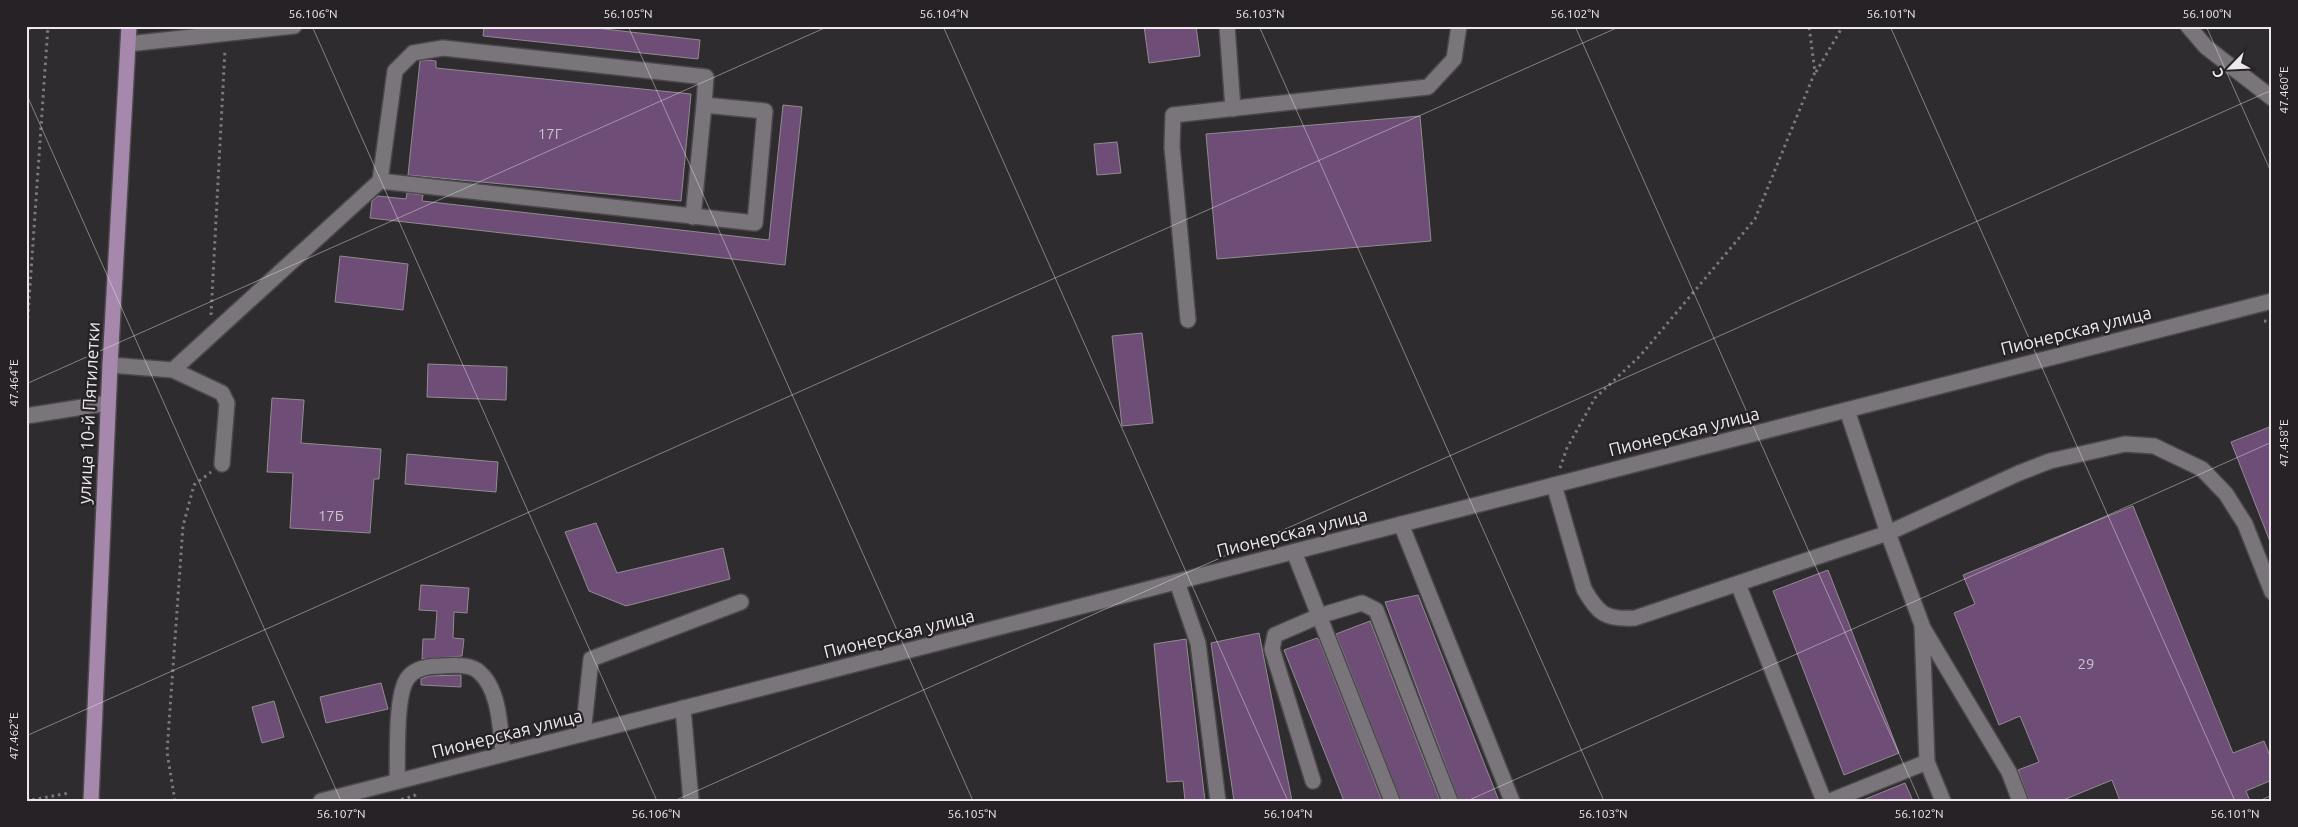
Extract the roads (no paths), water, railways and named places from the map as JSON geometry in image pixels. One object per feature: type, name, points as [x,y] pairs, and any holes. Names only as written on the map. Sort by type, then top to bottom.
[{"type":"main road","name":"улица 10-й Пятилетки","points":[[91,801],[108,403],[129,26]]},
{"type":"street","points":[[128,44],[294,26]]},
{"type":"street","points":[[1227,26],[1233,109]]},
{"type":"street","points":[[1188,320],[1172,148],[1173,115],[1428,87],[1454,59],[1459,26]]},
{"type":"street","points":[[2188,26],[2206,47],[2272,98]]},
{"type":"street","points":[[173,370],[380,181],[395,71],[413,53],[443,48],[706,77],[693,217]]},
{"type":"street","points":[[380,181],[754,223],[765,112],[704,105]]},
{"type":"street","name":"Пионерская улица","points":[[320,801],[2272,300]]},
{"type":"street","points":[[110,365],[173,370],[222,393],[227,403],[222,464]]},
{"type":"street","points":[[26,416],[108,403]]},
{"type":"street","points":[[1847,410],[1888,533],[1922,625],[2009,772],[2020,801]]},
{"type":"street","points":[[1554,485],[1584,589],[1592,604],[1603,614],[1617,620],[1635,618],[1888,533],[2018,473],[2050,461],[2125,444],[2154,446],[2202,469],[2226,494],[2245,524],[2272,592]]},
{"type":"street","points":[[1401,524],[1512,801]]},
{"type":"street","points":[[1294,552],[1392,801]]},
{"type":"street","points":[[1177,582],[1198,643],[1218,801]]},
{"type":"street","points":[[1738,584],[1824,801]]},
{"type":"street","points":[[583,734],[591,659],[741,602]]},
{"type":"street","points":[[1313,782],[1272,649],[1275,635],[1320,616],[1362,603],[1376,610],[1450,801]]},
{"type":"street","points":[[1922,625],[1927,762],[1943,801]]},
{"type":"street","points":[[397,781],[401,692],[407,678],[417,670],[432,666],[459,665],[477,670],[489,685],[497,710],[503,754]]},
{"type":"street","points":[[683,708],[691,801]]},
{"type":"street","points":[[1830,801],[1927,762]]}]
